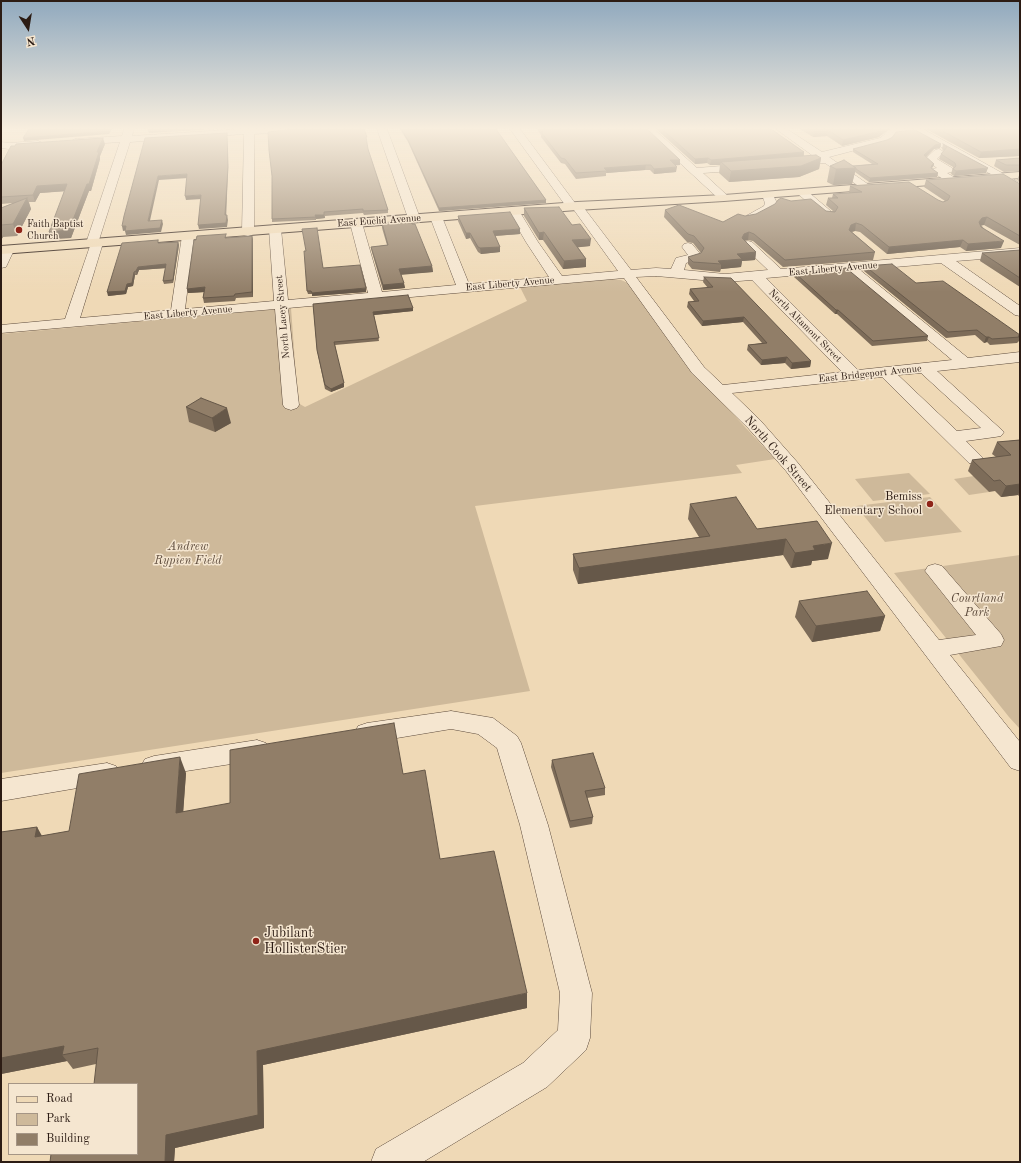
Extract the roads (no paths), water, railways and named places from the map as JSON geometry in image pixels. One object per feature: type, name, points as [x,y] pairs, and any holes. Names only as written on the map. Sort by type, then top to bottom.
[{"type":"main road","name":"East Euclid Avenue","points":[[4,250],[414,218],[768,195],[920,183]]},
{"type":"street","points":[[71,323],[113,183]]},
{"type":"street","points":[[248,183],[248,232]]},
{"type":"street","points":[[402,183],[414,218]]},
{"type":"street","name":"North Cook Street","points":[[557,183],[628,274],[698,370],[754,424],[792,467],[1018,755]]},
{"type":"street","points":[[708,183],[724,198]]},
{"type":"street","points":[[861,183],[867,187]]},
{"type":"street","points":[[910,184],[922,192]]},
{"type":"street","points":[[802,192],[829,215]]},
{"type":"street","points":[[750,218],[769,208],[771,203],[768,195]]},
{"type":"street","points":[[514,211],[532,242],[558,280]]},
{"type":"street","points":[[436,217],[464,288]]},
{"type":"street","points":[[356,223],[376,296]]},
{"type":"street","name":"North Lacey Street","points":[[275,229],[291,404]]},
{"type":"street","points":[[177,314],[188,236]]},
{"type":"street","points":[[1002,241],[1020,252]]},
{"type":"street","points":[[748,245],[779,274]]},
{"type":"street","points":[[676,274],[681,261],[696,256],[688,247]]},
{"type":"street","points":[[1,264],[4,250]]},
{"type":"street","name":"East Liberty Avenue","points":[[1,329],[628,274],[656,272],[725,278],[1020,252]]},
{"type":"street","points":[[878,254],[889,264]]},
{"type":"street","points":[[944,259],[1020,312]]},
{"type":"street","points":[[849,267],[965,363]]},
{"type":"street","name":"North Altamont Street","points":[[756,276],[854,375]]},
{"type":"street","name":"East Bridgeport Avenue","points":[[719,390],[1020,357]]},
{"type":"street","points":[[925,368],[995,432],[953,437]]},
{"type":"street","points":[[886,372],[975,459]]},
{"type":"street","points":[[934,649],[994,640],[935,571]]},
{"type":"street","points":[[341,737],[451,720],[484,725],[508,743],[534,825],[576,993],[574,1038],[535,1075],[389,1162]]},
{"type":"street","points":[[1,790],[285,745]]},
{"type":"place","name":"Faith Baptist Church","points":[[19,230]]},
{"type":"place","name":"Bemiss Elementary School","points":[[930,504]]},
{"type":"place","name":"Jubilant HollisterStier","points":[[256,941]]},
{"type":"park label","name":"Andrew Rypien Field","points":[[188,554]]},
{"type":"park label","name":"Courtland Park","points":[[977,606]]}]
